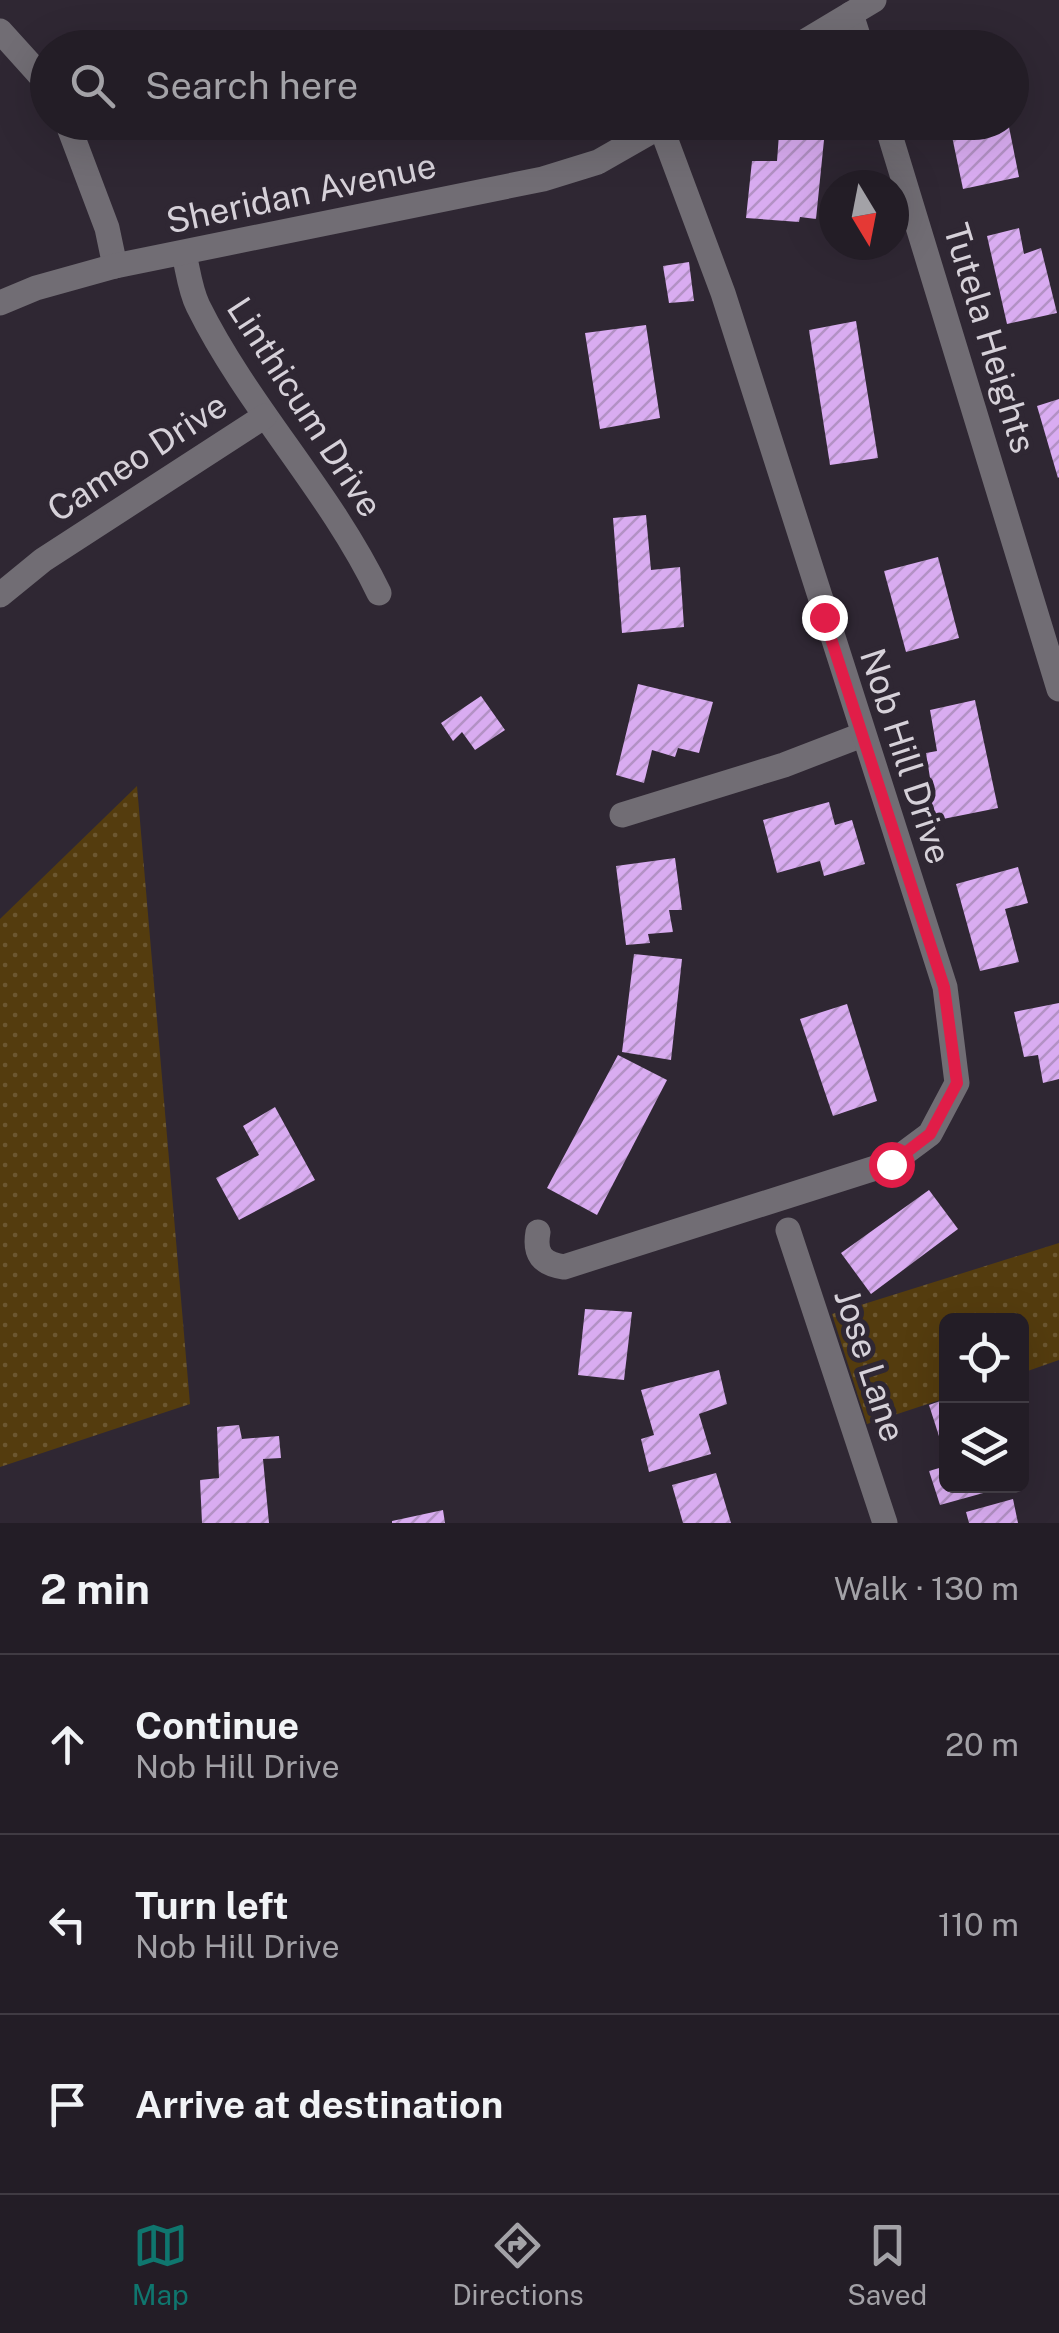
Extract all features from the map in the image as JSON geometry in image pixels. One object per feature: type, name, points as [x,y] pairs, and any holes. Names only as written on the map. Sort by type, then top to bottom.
[{"type":"street","points":[[824,30],[874,0]]},
{"type":"street","points":[[851,14],[856,30]]},
{"type":"street","points":[[0,31],[30,64]]},
{"type":"street","points":[[74,140],[107,228],[115,266]]},
{"type":"street","name":"Sheridan Avenue","points":[[0,303],[36,288],[115,266],[543,179],[598,162],[637,140]]},
{"type":"street","name":"Nob Hill Drive","points":[[538,1232],[535,1248],[540,1258],[550,1265],[564,1267],[891,1164],[930,1134],[957,1083],[944,987],[722,293],[669,140]]},
{"type":"street","name":"Tutela Heights","points":[[891,140],[1059,689]]},
{"type":"street","name":"Linthicum Drive","points":[[184,254],[196,303],[265,416],[365,564],[379,593]]},
{"type":"street","name":"Cameo Drive","points":[[0,596],[43,560],[265,416]]},
{"type":"street","points":[[622,815],[754,775],[862,735]]},
{"type":"street","name":"Jose Lane","points":[[788,1230],[885,1523]]},
{"type":"shaded area","points":[[137,786],[190,1404],[0,1467],[0,919]]},
{"type":"shaded area","points":[[1059,1243],[1059,1360],[1029,1371],[1029,1313],[939,1313],[939,1400],[867,1424],[832,1314]]},
{"type":"building","points":[[779,140],[824,140],[816,219],[800,217],[799,222],[746,218],[752,161],[777,161]]},
{"type":"building","points":[[953,140],[1012,140],[1019,177],[963,189]]},
{"type":"building","points":[[1019,228],[1024,254],[1041,248],[1057,313],[1007,324],[987,236]]},
{"type":"building","points":[[689,262],[694,301],[669,303],[663,266]]},
{"type":"building","points":[[856,321],[878,458],[830,465],[809,330]]},
{"type":"building","points":[[646,325],[660,418],[600,429],[585,333]]},
{"type":"building","points":[[1059,399],[1059,477],[1058,478],[1037,406]]},
{"type":"building","points":[[646,515],[651,570],[680,567],[684,627],[622,633],[613,518]]},
{"type":"building","points":[[938,557],[959,638],[906,652],[884,571]]},
{"type":"building","points":[[638,684],[713,702],[699,753],[678,748],[675,757],[652,750],[644,783],[616,775]]},
{"type":"building","points":[[481,696],[505,730],[475,750],[462,732],[453,741],[441,723]]},
{"type":"building","points":[[975,700],[998,808],[933,821],[925,787],[931,784],[926,753],[937,751],[930,710]]},
{"type":"building","points":[[829,802],[835,825],[852,820],[865,864],[824,876],[820,861],[777,873],[763,820]]},
{"type":"building","points":[[675,858],[682,910],[669,910],[673,932],[648,934],[650,943],[626,945],[616,866]]},
{"type":"building","points":[[1018,867],[1028,903],[1005,909],[1019,962],[980,971],[956,884]]},
{"type":"building","points":[[634,954],[682,959],[671,1060],[622,1052]]},
{"type":"building","points":[[1059,1003],[1059,1079],[1043,1083],[1038,1055],[1024,1057],[1014,1012]]},
{"type":"building","points":[[847,1004],[877,1101],[833,1116],[800,1019]]},
{"type":"building","points":[[618,1055],[667,1080],[597,1215],[547,1188]]},
{"type":"building","points":[[275,1107],[315,1180],[239,1220],[216,1178],[259,1155],[243,1126]]},
{"type":"building","points":[[929,1190],[958,1229],[871,1294],[841,1253]]},
{"type":"building","points":[[585,1309],[632,1312],[624,1380],[578,1375]]},
{"type":"building","points":[[719,1370],[727,1404],[699,1414],[711,1454],[649,1472],[641,1439],[654,1435],[641,1390]]},
{"type":"building","points":[[939,1401],[939,1436],[929,1405]]},
{"type":"building","points":[[239,1425],[242,1439],[279,1436],[281,1458],[263,1459],[269,1523],[202,1523],[200,1480],[219,1478],[217,1427]]},
{"type":"building","points":[[939,1468],[939,1493],[983,1493],[940,1505],[929,1471]]},
{"type":"building","points":[[716,1473],[731,1523],[683,1523],[672,1485]]},
{"type":"building","points":[[1013,1499],[1018,1523],[969,1523],[966,1512]]},
{"type":"building","points":[[443,1510],[445,1523],[392,1523],[392,1521]]},
{"type":"route","points":[[824,617],[944,987],[957,1083],[930,1134],[891,1164]]}]
